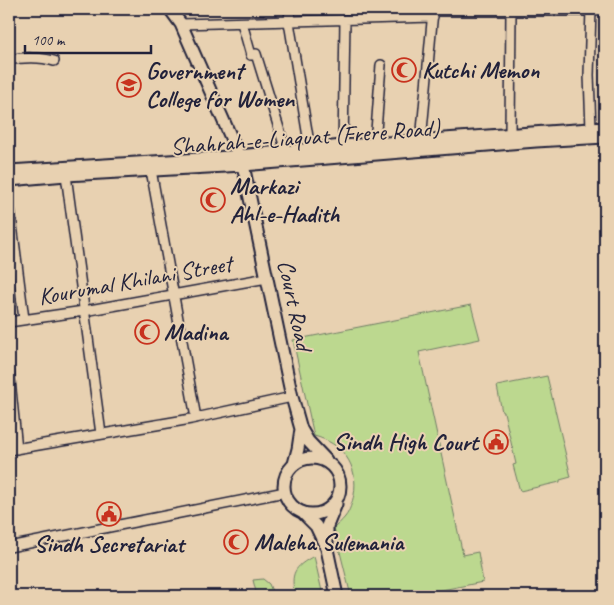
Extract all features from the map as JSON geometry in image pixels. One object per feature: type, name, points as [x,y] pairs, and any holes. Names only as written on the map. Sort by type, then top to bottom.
[{"type":"main road","name":"Court Road","points":[[170,9],[181,24],[241,160],[268,278],[292,398],[301,429],[294,464]]},
{"type":"main road","name":"Shahrah-e-Liaquat (Frere Road)","points":[[9,180],[151,170],[241,160],[286,151],[343,146],[605,128]]},
{"type":"main road","name":"Shahrah-e-Liaquat (Frere Road)","points":[[9,171],[241,160],[605,137]]},
{"type":"main road","points":[[301,429],[308,441],[330,464],[338,475],[341,484],[327,526],[327,549]]},
{"type":"main road","points":[[330,464],[316,458],[307,458],[294,464],[288,472],[284,485],[289,501],[316,526],[327,549],[338,596]]},
{"type":"main road","points":[[302,512],[318,514],[333,506],[337,500]]},
{"type":"street","points":[[290,9],[289,22],[310,149]]},
{"type":"street","points":[[181,24],[345,20],[471,10],[605,11]]},
{"type":"street","points":[[510,134],[511,10]]},
{"type":"street","points":[[591,10],[589,75],[591,129]]},
{"type":"street","points":[[421,141],[433,12]]},
{"type":"street","points":[[343,146],[345,20]]},
{"type":"street","points":[[242,22],[251,55],[256,54],[286,151]]},
{"type":"street","points":[[9,60],[26,58],[54,61]]},
{"type":"street","points":[[375,144],[381,65]]},
{"type":"street","points":[[151,170],[196,418]]},
{"type":"street","points":[[66,175],[101,434]]},
{"type":"street","points":[[9,201],[24,319]]},
{"type":"street","name":"Kourumal Khilani Street","points":[[9,322],[84,311],[268,278]]},
{"type":"street","points":[[9,370],[13,450],[196,418],[292,398]]},
{"type":"street","points":[[9,547],[285,492]]},
{"type":"green space","points":[[471,305],[480,339],[419,352],[463,555],[478,552],[483,582],[411,596],[351,596],[334,528],[345,517],[351,506],[354,495],[354,474],[351,465],[340,450],[324,439],[314,436],[293,340]]},
{"type":"green space","points":[[547,376],[571,477],[560,480],[560,482],[520,491],[513,465],[516,464],[497,386]]},
{"type":"green space","points":[[314,556],[323,596],[295,596],[293,582],[295,572],[298,567]]},
{"type":"green space","points":[[263,579],[269,584],[274,596],[257,596],[253,580]]},
{"type":"place","name":"Kutchi Memon","points":[[404,70]]},
{"type":"place","name":"Government College for Women","points":[[129,85]]},
{"type":"place","name":"Markazi Ahl-e-Hadith","points":[[213,200]]},
{"type":"place","name":"Madina","points":[[147,332]]},
{"type":"place","name":"Sindh High Court","points":[[496,442]]},
{"type":"place","name":"Sindh Secretariat","points":[[109,514]]},
{"type":"place","name":"Maleha Sulemania","points":[[236,542]]}]
